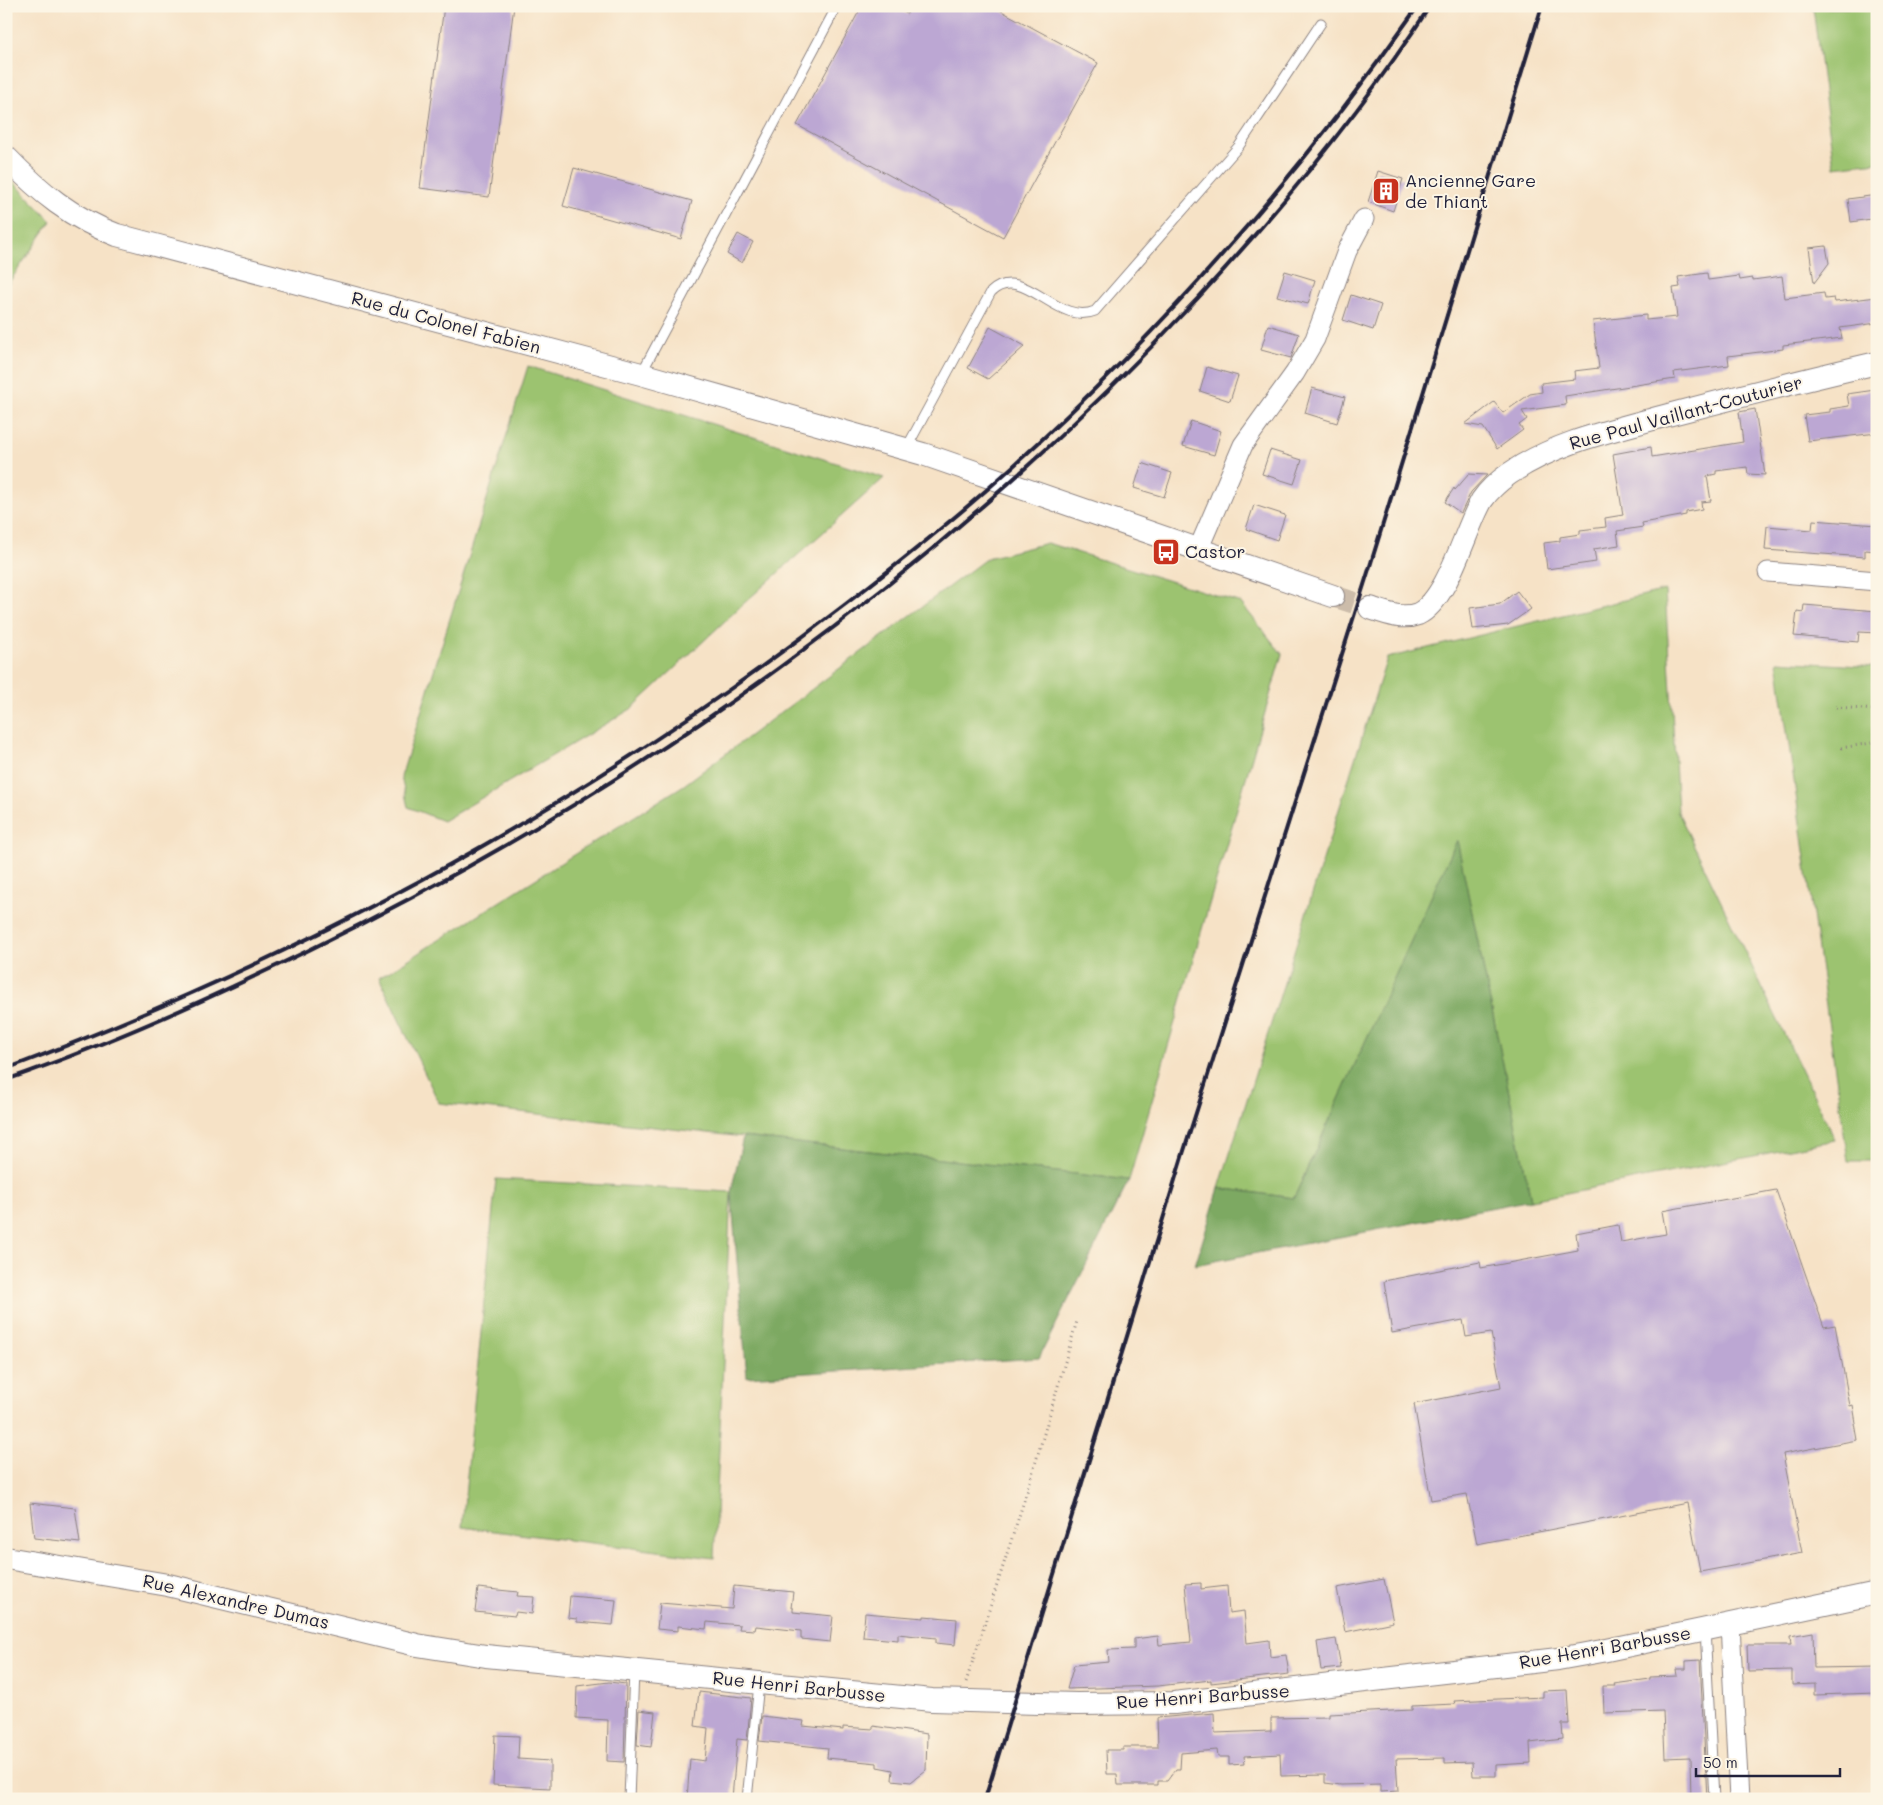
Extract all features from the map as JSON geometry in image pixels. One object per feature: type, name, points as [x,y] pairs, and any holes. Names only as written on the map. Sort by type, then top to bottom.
[{"type":"street","name":"Rue du Colonel Fabien","points":[[6,157],[41,192],[63,209],[88,223],[117,235],[641,374],[906,449]]},
{"type":"street","points":[[1198,550],[1243,445],[1295,373],[1315,339],[1345,257],[1364,219]]},
{"type":"street","name":"Rue Paul Vaillant-Couturier","points":[[1370,608],[1393,615],[1408,616],[1417,614],[1432,602],[1444,584],[1483,500],[1498,482],[1530,461],[1603,432],[1766,389],[1877,363]]},
{"type":"street","points":[[906,449],[999,479],[1333,596]]},
{"type":"street","points":[[1768,572],[1877,580]]},
{"type":"street","name":"Rue Alexandre Dumas","points":[[6,1558],[168,1585],[400,1641],[464,1653]]},
{"type":"street","name":"Rue Henri Barbusse","points":[[464,1653],[925,1700],[1140,1705],[1205,1701],[1558,1659],[1877,1593]]},
{"type":"street","points":[[1730,1624],[1739,1799]]},
{"type":"lane","points":[[641,374],[837,6]]},
{"type":"lane","points":[[906,449],[991,292],[1000,285],[1016,284],[1070,313],[1083,314],[1095,311],[1240,146],[1321,23]]},
{"type":"lane","points":[[1705,1629],[1714,1799]]},
{"type":"lane","points":[[629,1799],[634,1671]]},
{"type":"lane","points":[[747,1799],[759,1684]]},
{"type":"path","points":[[1836,707],[1877,710]]},
{"type":"path","points":[[1841,748],[1877,742]]},
{"type":"path","points":[[960,1701],[1029,1485],[1077,1321]]},
{"type":"green space","points":[[1813,8],[1877,8],[1877,162],[1834,167]]},
{"type":"green space","points":[[6,174],[51,221],[6,287]]},
{"type":"green space","points":[[528,366],[884,478],[742,605],[631,709],[443,821],[408,807],[401,777]]},
{"type":"green space","points":[[1047,543],[1241,603],[1282,654],[1129,1180],[439,1103],[379,978],[684,785],[987,558]]},
{"type":"green space","points":[[1665,590],[1678,812],[1835,1140],[1531,1200],[1457,841],[1294,1198],[1219,1188],[1387,658]]},
{"type":"green space","points":[[1777,661],[1877,667],[1877,1161],[1848,1161]]},
{"type":"green space","points":[[1457,840],[1531,1200],[1195,1265],[1219,1188],[1294,1198]]},
{"type":"green space","points":[[743,1137],[1129,1180],[1039,1358],[747,1377],[731,1192]]},
{"type":"green space","points":[[496,1179],[731,1192],[714,1558],[462,1527]]},
{"type":"building","points":[[444,6],[514,6],[489,197],[420,188]]},
{"type":"building","points":[[862,6],[892,6],[907,14],[911,6],[992,6],[1098,63],[1003,237],[797,125]]},
{"type":"building","points":[[574,168],[692,201],[681,239],[563,206]]},
{"type":"building","name":"Ancienne Gare de Thiant","points":[[1378,171],[1403,179],[1393,211],[1368,202]]},
{"type":"building","points":[[1877,195],[1877,218],[1851,222],[1848,199]]},
{"type":"building","points":[[738,234],[753,242],[742,263],[727,254]]},
{"type":"building","points":[[1826,246],[1829,263],[1814,283],[1809,248]]},
{"type":"building","points":[[1285,271],[1315,280],[1308,304],[1277,296]]},
{"type":"building","points":[[1707,273],[1708,280],[1739,276],[1740,280],[1753,278],[1753,280],[1782,276],[1785,298],[1824,293],[1825,299],[1834,298],[1835,302],[1877,297],[1877,323],[1840,328],[1842,338],[1783,345],[1783,349],[1728,356],[1729,365],[1674,372],[1675,379],[1565,396],[1566,405],[1522,411],[1527,419],[1519,425],[1523,430],[1497,449],[1483,427],[1465,424],[1494,402],[1503,413],[1530,394],[1542,392],[1541,383],[1575,379],[1574,371],[1599,368],[1593,321],[1646,315],[1646,320],[1677,317],[1673,288],[1680,287],[1678,277]]},
{"type":"building","points":[[1351,295],[1381,305],[1373,330],[1343,320]]},
{"type":"building","points":[[1268,325],[1299,334],[1291,358],[1261,350]]},
{"type":"building","points":[[990,327],[1025,346],[988,379],[968,368]]},
{"type":"building","points":[[1207,367],[1238,376],[1230,401],[1200,391]]},
{"type":"building","points":[[1312,388],[1345,397],[1337,423],[1305,413]]},
{"type":"building","points":[[1875,390],[1877,433],[1808,441],[1804,415],[1830,412],[1830,409],[1849,406],[1847,394]]},
{"type":"building","points":[[1755,409],[1765,475],[1748,474],[1747,467],[1716,471],[1716,474],[1707,476],[1711,501],[1701,502],[1702,509],[1686,512],[1686,515],[1642,523],[1643,527],[1617,531],[1619,545],[1594,549],[1596,562],[1547,569],[1544,543],[1560,541],[1560,537],[1580,534],[1580,530],[1606,527],[1605,518],[1623,515],[1613,454],[1651,447],[1652,457],[1743,442],[1739,412]]},
{"type":"building","points":[[1191,421],[1221,431],[1214,455],[1183,446]]},
{"type":"building","points":[[1270,450],[1302,460],[1294,484],[1262,474]]},
{"type":"building","points":[[1142,463],[1172,473],[1164,497],[1134,488]]},
{"type":"building","points":[[1469,474],[1487,475],[1471,492],[1461,513],[1445,502],[1454,488],[1455,490]]},
{"type":"building","points":[[1254,505],[1285,515],[1277,540],[1246,529]]},
{"type":"building","points":[[1813,520],[1877,525],[1877,551],[1865,550],[1865,557],[1765,550],[1767,526],[1812,530]]},
{"type":"building","points":[[1517,591],[1531,609],[1508,625],[1473,629],[1470,608],[1500,604]]},
{"type":"building","points":[[1804,605],[1877,611],[1877,633],[1859,632],[1858,642],[1794,636],[1797,611],[1803,612]]},
{"type":"building","points":[[1776,1190],[1824,1327],[1835,1325],[1850,1406],[1853,1405],[1856,1423],[1854,1423],[1857,1440],[1783,1454],[1802,1553],[1700,1572],[1687,1503],[1477,1544],[1467,1494],[1431,1500],[1414,1404],[1501,1387],[1491,1333],[1466,1337],[1463,1320],[1392,1333],[1384,1281],[1480,1262],[1481,1268],[1578,1250],[1576,1233],[1618,1225],[1621,1242],[1666,1234],[1662,1211]]},
{"type":"building","points":[[30,1503],[75,1508],[80,1543],[34,1538]]},
{"type":"building","points":[[1384,1579],[1393,1622],[1345,1632],[1337,1588]]},
{"type":"building","points":[[1201,1583],[1201,1589],[1227,1586],[1229,1613],[1244,1611],[1247,1643],[1269,1640],[1270,1657],[1286,1655],[1289,1674],[1211,1683],[1211,1680],[1158,1686],[1067,1689],[1074,1665],[1109,1662],[1108,1650],[1134,1649],[1134,1639],[1158,1636],[1159,1645],[1191,1642],[1185,1584]]},
{"type":"building","points":[[734,1586],[793,1592],[791,1608],[793,1608],[793,1612],[833,1616],[830,1642],[801,1639],[801,1631],[756,1626],[755,1630],[739,1629],[740,1625],[707,1622],[706,1629],[678,1626],[678,1631],[657,1629],[660,1603],[732,1609]]},
{"type":"building","points":[[478,1588],[518,1592],[517,1596],[534,1597],[532,1614],[516,1612],[515,1616],[475,1612]]},
{"type":"building","points":[[570,1596],[616,1600],[613,1625],[577,1622],[577,1619],[568,1618]]},
{"type":"building","points":[[865,1613],[957,1619],[955,1645],[936,1643],[936,1638],[898,1634],[898,1640],[863,1637]]},
{"type":"building","points":[[1813,1632],[1814,1668],[1877,1667],[1877,1693],[1815,1695],[1815,1684],[1792,1685],[1792,1670],[1748,1671],[1747,1645],[1791,1645],[1790,1636]]},
{"type":"building","points":[[1336,1639],[1341,1668],[1321,1670],[1317,1642]]},
{"type":"building","points":[[1700,1660],[1707,1799],[1691,1799],[1690,1757],[1665,1758],[1663,1711],[1604,1713],[1603,1686],[1615,1686],[1614,1684],[1650,1679],[1650,1677],[1677,1676],[1676,1669],[1686,1669],[1686,1661]]},
{"type":"building","points":[[609,1682],[626,1684],[624,1762],[607,1761],[608,1720],[576,1718],[577,1686]]},
{"type":"building","points":[[1567,1690],[1569,1724],[1562,1724],[1563,1739],[1530,1743],[1531,1763],[1496,1765],[1496,1776],[1473,1776],[1472,1762],[1445,1763],[1445,1758],[1396,1759],[1398,1791],[1380,1792],[1380,1784],[1341,1785],[1325,1783],[1325,1775],[1281,1776],[1280,1754],[1244,1756],[1245,1764],[1229,1765],[1229,1757],[1218,1757],[1217,1750],[1181,1753],[1180,1769],[1176,1769],[1167,1781],[1158,1781],[1158,1785],[1118,1785],[1117,1774],[1107,1774],[1106,1750],[1123,1750],[1123,1747],[1158,1747],[1157,1718],[1214,1713],[1215,1733],[1271,1731],[1271,1718],[1329,1717],[1329,1714],[1412,1710],[1412,1706],[1455,1704],[1454,1701],[1543,1697],[1543,1691]]},
{"type":"building","points":[[699,1692],[751,1698],[747,1740],[737,1739],[732,1799],[687,1799],[690,1759],[705,1761],[708,1728],[695,1726]]},
{"type":"building","points":[[639,1710],[655,1712],[651,1747],[637,1745]]},
{"type":"building","points":[[762,1716],[804,1721],[803,1726],[843,1730],[843,1727],[873,1729],[873,1726],[927,1734],[926,1770],[911,1782],[892,1780],[893,1770],[877,1767],[877,1763],[827,1758],[828,1748],[759,1741]]},
{"type":"building","points":[[495,1735],[519,1736],[518,1759],[550,1761],[550,1788],[493,1785]]},
{"type":"tunnel","points":[[1333,596],[1370,608]]},
{"type":"railway","points":[[6,1069],[118,1025],[229,976],[337,924],[444,867],[548,807],[650,743],[750,675],[847,603],[925,542],[1000,478],[1115,369],[1222,254],[1274,194],[1324,133],[1418,6]]},
{"type":"railway","points":[[6,1080],[121,1036],[196,1003],[307,951],[430,888],[551,819],[668,745],[782,665],[893,581],[999,492],[1101,397],[1198,298],[1260,229],[1349,121],[1430,6]]},
{"type":"railway","points":[[985,1799],[1182,1157],[1370,566],[1542,6]]},
{"type":"place","name":"Ancienne Gare de Thiant","points":[[1386,191]]},
{"type":"place","name":"Castor","points":[[1166,552]]}]
